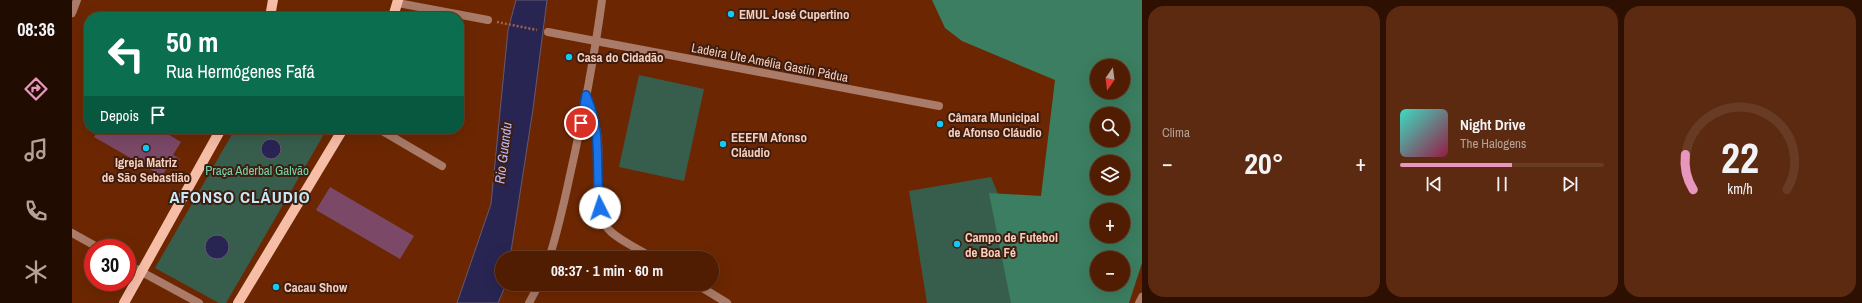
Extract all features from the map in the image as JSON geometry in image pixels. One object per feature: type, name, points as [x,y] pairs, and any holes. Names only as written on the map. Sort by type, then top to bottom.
[{"type":"main road","points":[[271,12],[273,0]]},
{"type":"main road","points":[[395,12],[398,2]]},
{"type":"main road","points":[[124,303],[218,134]]},
{"type":"main road","points":[[238,303],[340,134]]},
{"type":"street","points":[[72,13],[77,0]]},
{"type":"street","points":[[551,251],[558,231],[586,95],[602,0]]},
{"type":"street","points":[[398,2],[448,12]]},
{"type":"street","points":[[464,15],[488,20]]},
{"type":"street","name":"Ladeira Ute Amélia Gastin Pádua","points":[[548,32],[939,106]]},
{"type":"street","points":[[586,95],[594,116],[598,141],[598,195],[602,217],[611,231],[642,251]]},
{"type":"street","points":[[388,134],[442,166]]},
{"type":"street","points":[[72,233],[84,240]]},
{"type":"street","points":[[136,268],[199,303]]},
{"type":"street","points":[[529,303],[535,291]]},
{"type":"street","points":[[705,291],[717,301],[727,303]]},
{"type":"street","points":[[1139,303],[1142,297]]},
{"type":"path","points":[[488,20],[548,32]]},
{"type":"green space","points":[[932,0],[1142,0],[1142,263],[1129,303],[1011,303],[989,193],[1041,196],[1055,80],[962,41],[945,28]]},
{"type":"green space","points":[[639,75],[704,89],[684,181],[619,167]]},
{"type":"green space","name":"Praça Aderbal Galvão","points":[[232,134],[324,134],[226,303],[219,303],[155,268]]},
{"type":"green space","points":[[991,177],[1044,303],[927,303],[909,191]]},
{"type":"water","name":"Rio Guandu","points":[[516,0],[547,0],[533,109],[511,251],[495,251],[495,291],[503,291],[498,303],[457,303],[491,204],[508,30]]},
{"type":"water","points":[[267,139],[275,139],[281,145],[281,153],[275,159],[267,159],[261,153],[261,145]]},
{"type":"water","points":[[217,235],[225,239],[229,247],[225,255],[217,259],[209,255],[205,247],[209,239]]},
{"type":"building","name":"Igreja Matriz de São Sebastião","points":[[96,134],[167,134],[181,142],[173,155],[180,159],[174,169],[168,166],[162,176],[94,137]]},
{"type":"building","points":[[330,187],[414,236],[400,259],[316,210]]},
{"type":"place","name":"EMUL José Cupertino","points":[[731,14]]},
{"type":"place","name":"Casa do Cidadão","points":[[569,57]]},
{"type":"place","name":"Câmara Municipal de Afonso Cláudio","points":[[940,124]]},
{"type":"place","name":"EEEFM Afonso Cláudio","points":[[723,144]]},
{"type":"place","name":"Igreja Matriz de São Sebastião","points":[[146,148]]},
{"type":"place","name":"Campo de Futebol de Boa Fé","points":[[957,244]]},
{"type":"place","name":"Cacau Show","points":[[276,287]]},
{"type":"district","name":"AFONSO CLÁUDIO","points":[[240,197]]},
{"type":"route","points":[[581,123],[586,95],[594,116],[598,141],[598,195],[600,208]]}]
